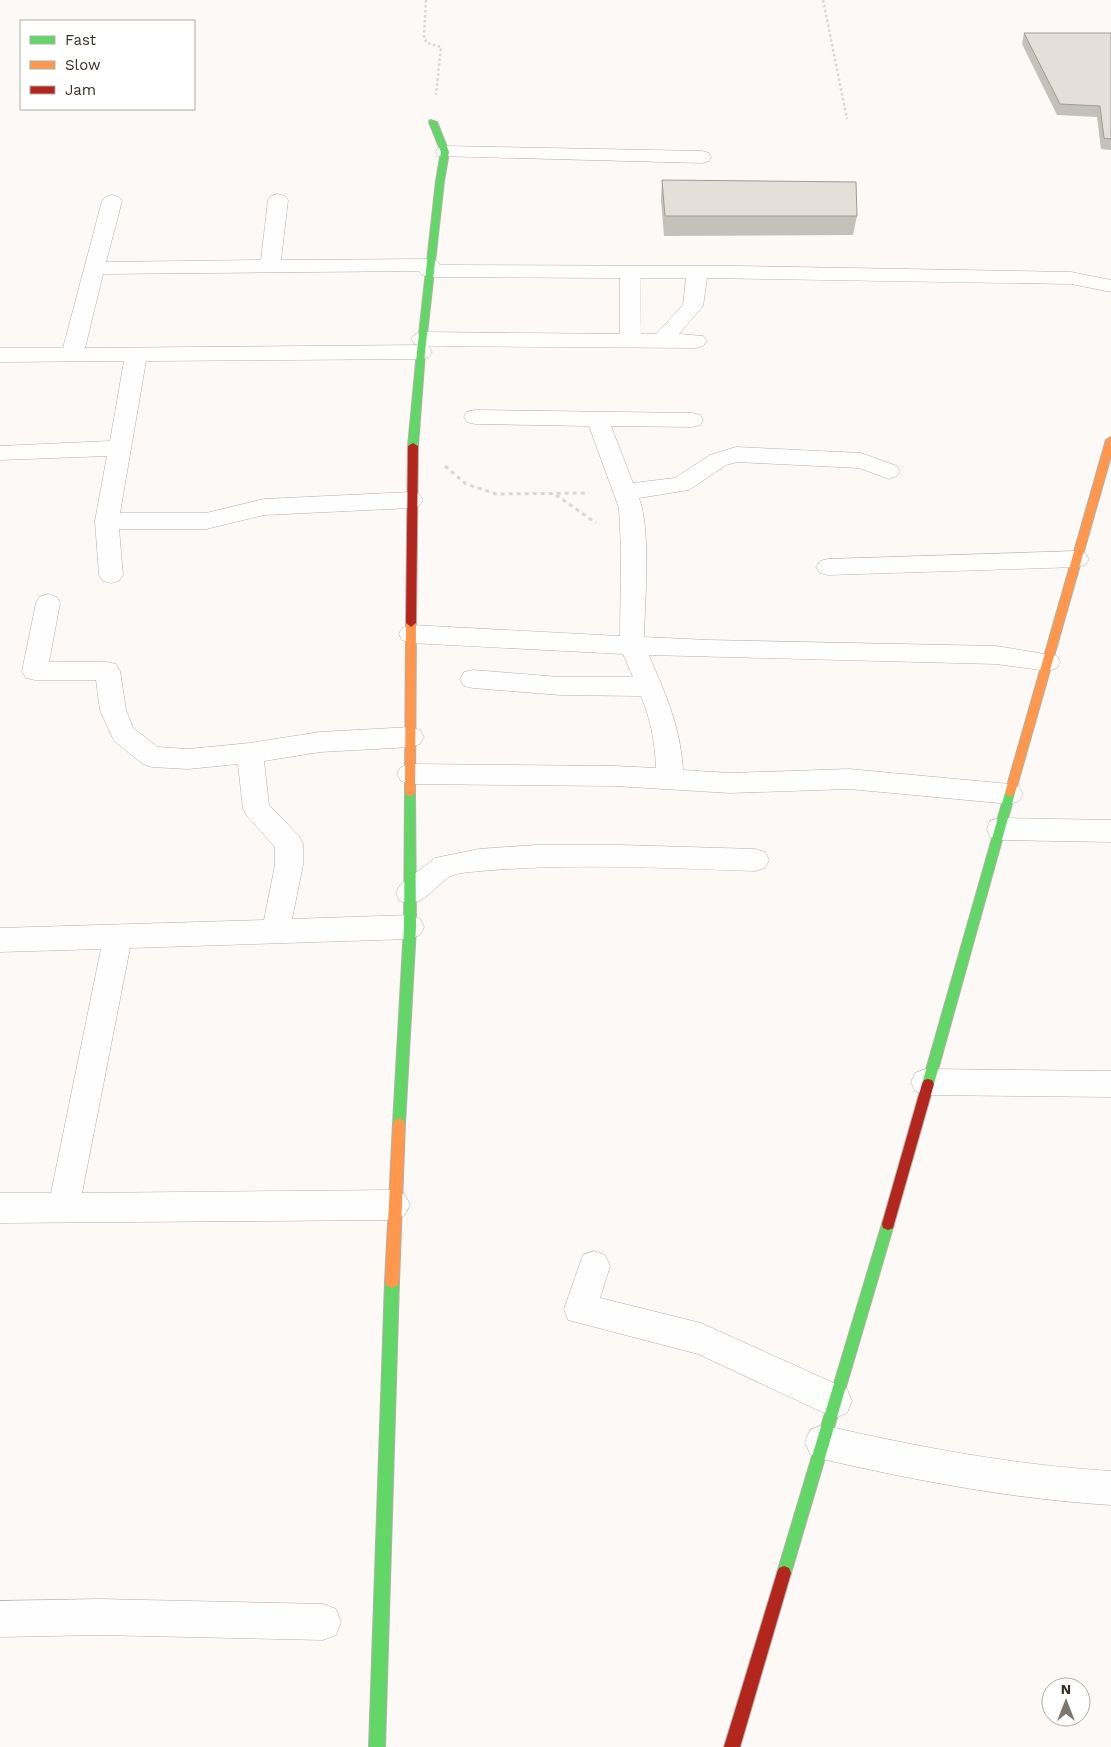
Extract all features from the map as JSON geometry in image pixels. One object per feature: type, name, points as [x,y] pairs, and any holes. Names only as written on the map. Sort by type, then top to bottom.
[{"type":"street","points":[[377,1747],[394,1205],[410,927],[413,441],[421,345],[445,152],[433,122]]},
{"type":"street","points":[[445,152],[702,157]]},
{"type":"street","points":[[270,266],[278,200]]},
{"type":"street","points":[[72,355],[112,201]]},
{"type":"street","points":[[94,268],[270,266],[1042,277],[1070,278],[1111,286]]},
{"type":"street","points":[[630,272],[632,340]]},
{"type":"street","points":[[661,341],[693,306],[697,272]]},
{"type":"street","points":[[0,355],[136,355],[421,345],[632,340],[696,341]]},
{"type":"street","points":[[111,575],[107,521],[136,355]]},
{"type":"street","points":[[475,417],[692,420]]},
{"type":"street","points":[[597,419],[631,508],[633,549],[632,645],[660,711],[668,744],[670,779]]},
{"type":"street","points":[[732,1747],[888,1223],[926,1082],[1111,440]]},
{"type":"street","points":[[0,453],[119,448]]},
{"type":"street","points":[[624,492],[681,485],[718,460],[736,454],[861,460],[889,471]]},
{"type":"street","points":[[107,521],[206,521],[264,507],[412,500]]},
{"type":"street","points":[[109,548],[160,521]]},
{"type":"street","points":[[828,567],[1077,559]]},
{"type":"street","points":[[48,603],[35,671],[108,671],[113,710],[123,734],[152,757],[188,759],[250,753],[320,742],[411,738]]},
{"type":"street","points":[[411,634],[708,649],[996,655],[1048,662]]},
{"type":"street","points":[[473,679],[560,686],[650,687]]},
{"type":"street","points":[[250,753],[252,787],[256,809],[289,844],[290,865],[276,931]]},
{"type":"street","points":[[410,774],[615,776],[730,782],[849,779],[1010,794]]},
{"type":"street","points":[[1000,829],[1111,831]]},
{"type":"street","points":[[410,893],[445,866],[479,860],[536,856],[620,856],[755,860]]},
{"type":"street","points":[[0,940],[410,927]]},
{"type":"street","points":[[64,1207],[118,936]]},
{"type":"street","points":[[926,1082],[1111,1084]]},
{"type":"street","points":[[0,1208],[394,1205]]},
{"type":"street","points":[[594,1266],[580,1309],[701,1339],[835,1401]]},
{"type":"street","points":[[822,1442],[898,1460],[992,1477],[1111,1488]]},
{"type":"street","points":[[0,1619],[99,1618],[323,1622]]},
{"type":"path","points":[[426,0],[424,38],[427,43],[441,47],[433,122]]},
{"type":"path","points":[[823,0],[847,119]]},
{"type":"path","points":[[413,441],[466,484],[496,494],[542,495],[624,492]]},
{"type":"building","points":[[1024,33],[1111,33],[1111,139],[1104,138],[1100,106],[1060,104]]},
{"type":"building","points":[[662,180],[856,182],[857,216],[665,216]]},
{"type":"traffic: fast","points":[[413,446],[421,352],[440,181],[445,152],[433,122]]},
{"type":"traffic: fast","points":[[399,1124],[410,927],[410,793]]},
{"type":"traffic: fast","points":[[928,1084],[1010,793]]},
{"type":"traffic: fast","points":[[784,1573],[888,1224]]},
{"type":"traffic: fast","points":[[377,1747],[392,1282]]},
{"type":"traffic: slow","points":[[1010,793],[1111,440]]},
{"type":"traffic: slow","points":[[410,793],[411,623]]},
{"type":"traffic: slow","points":[[392,1282],[399,1124]]},
{"type":"traffic: jam","points":[[411,623],[413,446]]},
{"type":"traffic: jam","points":[[888,1224],[928,1084]]},
{"type":"traffic: jam","points":[[732,1747],[784,1573]]}]
